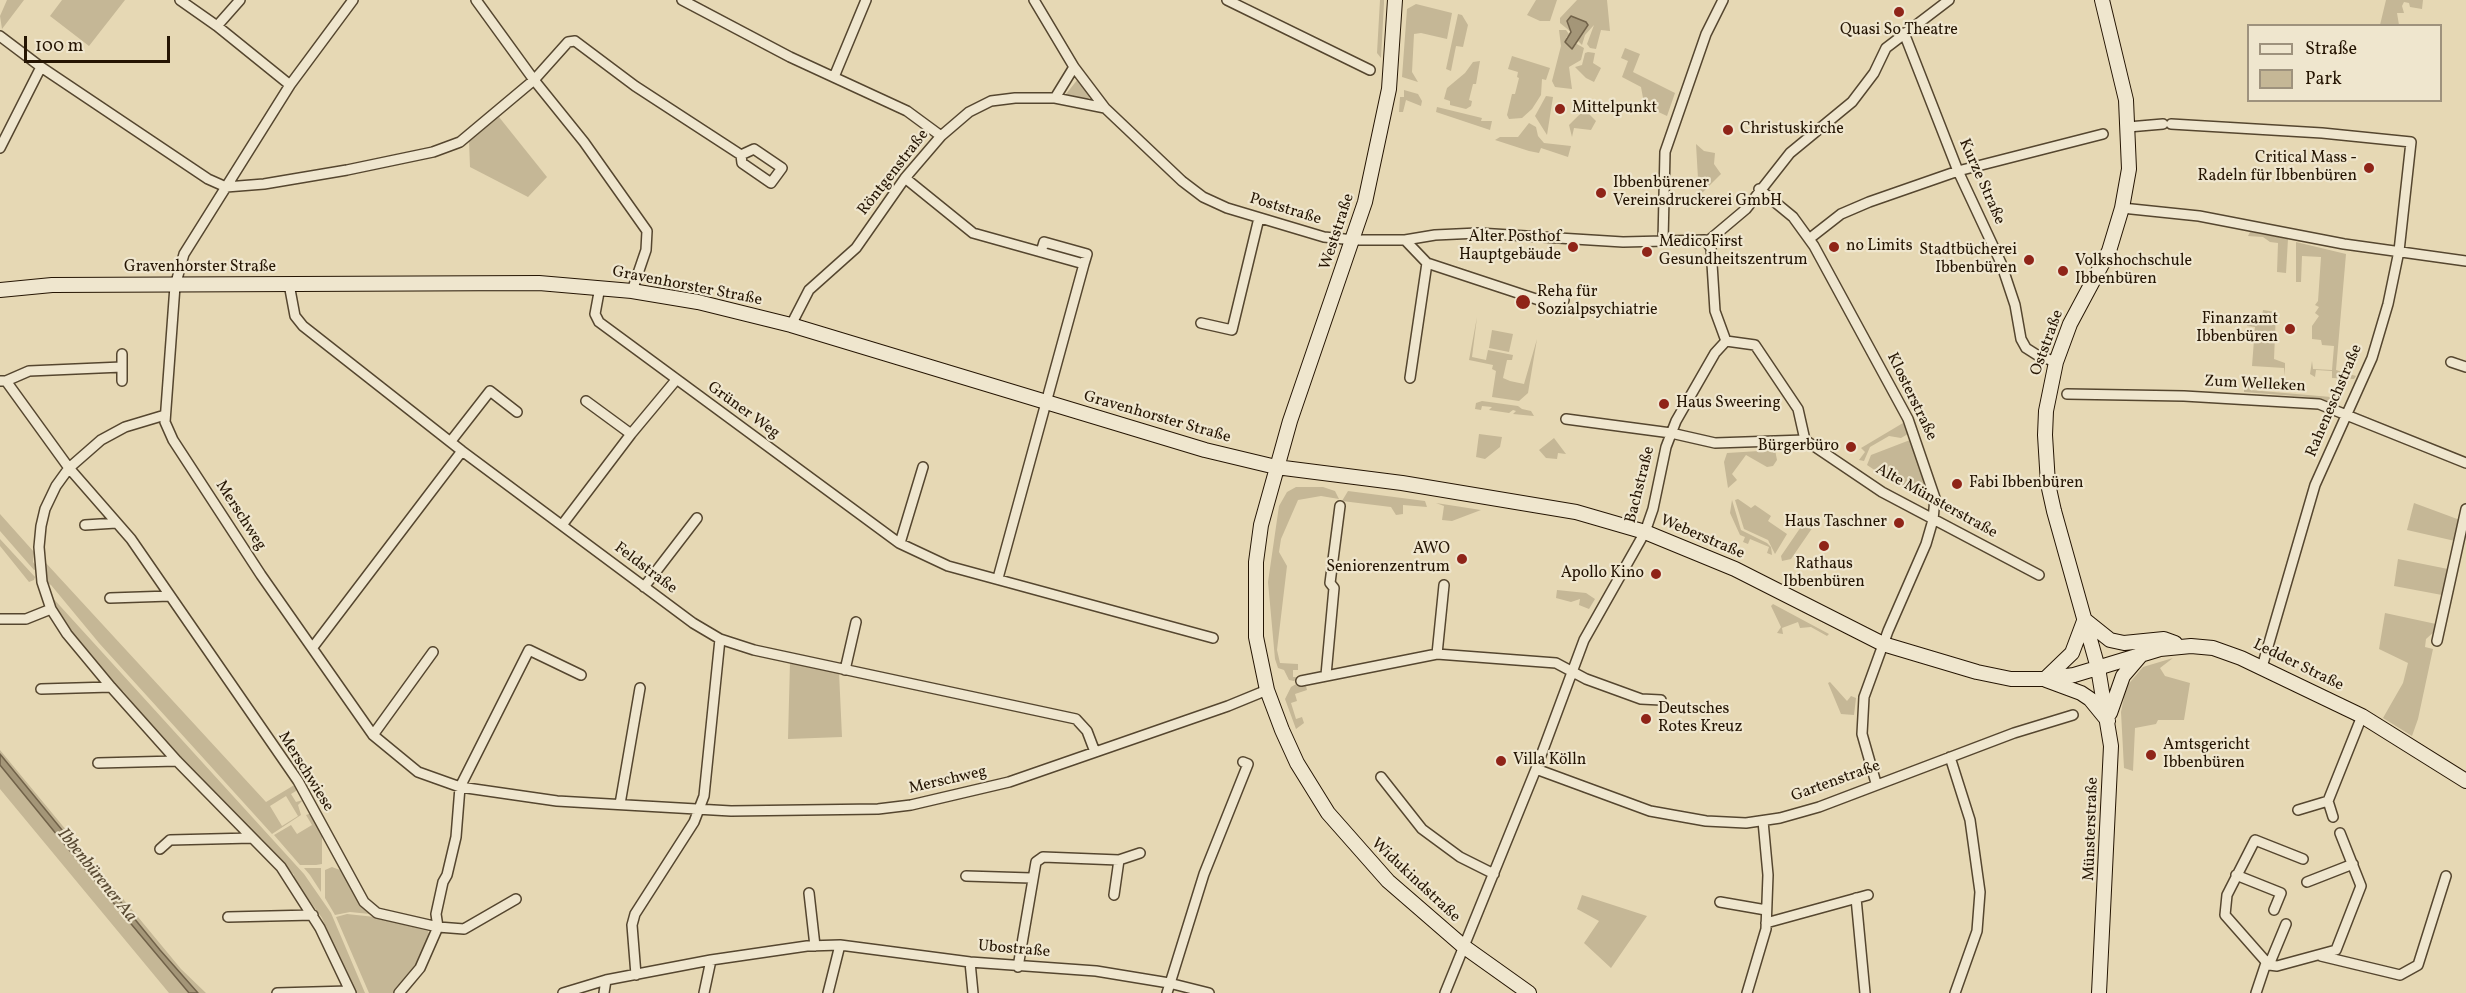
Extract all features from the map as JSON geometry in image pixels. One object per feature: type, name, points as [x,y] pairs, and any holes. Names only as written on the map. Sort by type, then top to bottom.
[{"type":"main road","name":"Weststraße","points":[[1276,467],[1354,240],[1384,122],[1392,54],[1395,0]]},
{"type":"main road","name":"Oststraße","points":[[2098,668],[2063,549],[2048,484],[2046,411],[2056,362],[2070,324],[2109,251],[2122,208],[2129,169],[2128,127],[2122,78],[2102,0]]},
{"type":"main road","name":"Gravenhorster Straße","points":[[0,290],[52,285],[175,286],[482,282],[600,287],[632,291],[698,302],[791,325],[1205,450],[1276,467]]},
{"type":"main road","name":"Weberstraße","points":[[1276,467],[1402,483],[1510,501],[1576,513],[1645,532],[1735,569],[1883,644],[1977,672],[2011,679],[2044,679],[2098,668]]},
{"type":"main road","name":"Widukindstraße","points":[[1276,467],[1261,525],[1255,595],[1256,638],[1267,690],[1293,754],[1328,813],[1388,881],[1463,946],[1529,993]]},
{"type":"main road","points":[[2109,722],[2090,699],[2081,693],[2044,679],[2072,653],[2085,620],[2110,640],[2124,643],[2164,639],[2182,646]]},
{"type":"main road","name":"Ledder Straße","points":[[2098,668],[2142,653],[2182,646],[2219,650],[2262,667],[2362,716],[2466,781]]},
{"type":"main road","points":[[2109,722],[2110,707],[2118,685],[2142,653]]},
{"type":"main road","name":"Münsterstraße","points":[[2098,668],[2109,722],[2111,746],[2100,993]]},
{"type":"street","points":[[180,0],[217,26],[290,85]]},
{"type":"street","points":[[217,26],[240,0]]},
{"type":"street","name":"Merschweg","points":[[353,0],[290,85],[184,254],[175,286],[165,415],[172,441],[261,575],[373,735],[418,772],[460,787],[524,798],[700,809],[878,809],[911,805],[1009,782],[1228,706],[1267,690]]},
{"type":"street","points":[[476,0],[534,80],[584,142],[647,231],[646,250],[632,291]]},
{"type":"street","points":[[682,0],[790,57],[907,111],[941,136]]},
{"type":"street","points":[[834,77],[866,0]]},
{"type":"street","name":"Poststraße","points":[[1034,0],[1074,67],[1105,108],[1203,197],[1259,218],[1324,237],[1354,240],[1405,240],[1435,234],[1709,244]]},
{"type":"street","points":[[1227,0],[1370,70]]},
{"type":"street","points":[[1663,241],[1665,152],[1706,34],[1723,0]]},
{"type":"street","points":[[1566,419],[1671,433],[1715,443],[1805,440],[1798,409],[1755,345],[1726,341],[1715,311],[1709,244],[1724,227],[1746,209],[1759,189],[1790,153],[1852,102],[1874,72],[1886,48],[1949,0]]},
{"type":"street","name":"Kurze Straße","points":[[1904,33],[1958,171],[2004,270],[2015,306],[2021,339],[2026,348],[2056,362]]},
{"type":"street","points":[[0,36],[41,67],[208,179],[226,187],[264,184],[347,170],[433,152],[460,142],[534,80],[568,42],[581,43],[635,86],[741,155]]},
{"type":"street","points":[[0,148],[41,67]]},
{"type":"street","points":[[1055,98],[1074,67]]},
{"type":"street","name":"Röntgenstraße","points":[[791,325],[808,290],[856,248],[905,178],[941,136],[969,112],[992,101],[1055,98],[1105,108]]},
{"type":"street","name":"Raheneschstraße","points":[[2128,127],[2167,124],[2322,133],[2411,142],[2399,250],[2388,304],[2372,358],[2315,485],[2262,667]]},
{"type":"street","points":[[1809,239],[1841,214],[1958,171],[2103,134]]},
{"type":"street","points":[[905,178],[972,233],[1084,264],[998,578]]},
{"type":"street","name":"Klosterstraße","points":[[1759,189],[1793,217],[1809,239],[1915,435],[1935,498],[1933,520],[1920,559],[1867,684],[1861,715],[1866,753],[1876,783]]},
{"type":"street","points":[[2122,208],[2199,216],[2344,244],[2466,261]]},
{"type":"street","points":[[1201,323],[1232,330],[1259,218]]},
{"type":"street","points":[[1405,240],[1427,263],[1545,302],[1564,300]]},
{"type":"street","points":[[1410,378],[1427,263]]},
{"type":"street","name":"Feldstraße","points":[[289,284],[295,316],[303,326],[462,451],[693,623],[720,639],[845,670],[1076,719],[1087,731],[1095,752]]},
{"type":"street","name":"Grüner Weg","points":[[600,287],[595,314],[599,322],[900,543],[948,566],[1213,638]]},
{"type":"street","name":"Bachstraße","points":[[1445,993],[1536,769],[1584,640],[1645,532],[1671,433],[1702,376],[1726,341]]},
{"type":"street","points":[[122,354],[122,381]]},
{"type":"street","points":[[2451,362],[2466,367]]},
{"type":"street","points":[[3,381],[29,371],[122,367]]},
{"type":"street","points":[[562,525],[631,434],[676,380]]},
{"type":"street","name":"Merschwiese","points":[[3,381],[69,468],[131,539],[298,781],[364,902],[377,913],[438,927],[464,929],[516,899]]},
{"type":"street","points":[[451,441],[490,391],[517,412]]},
{"type":"street","name":"Zum Welleken","points":[[2067,394],[2300,401],[2319,404],[2466,463]]},
{"type":"street","points":[[586,400],[631,434]]},
{"type":"street","points":[[165,415],[125,427],[101,440],[69,468],[56,486],[45,509],[41,526],[41,572],[51,609],[67,634],[177,761],[281,867],[313,915],[350,992],[277,993]]},
{"type":"street","name":"Alte Münsterstraße","points":[[1805,440],[1881,492],[2039,575]]},
{"type":"street","points":[[313,647],[462,451]]},
{"type":"street","points":[[900,543],[923,467]]},
{"type":"street","points":[[1326,675],[1334,588],[1330,583],[1340,506]]},
{"type":"street","points":[[2437,641],[2466,509]]},
{"type":"street","points":[[644,587],[697,518]]},
{"type":"street","points":[[85,525],[116,523]]},
{"type":"street","points":[[1437,654],[1444,585]]},
{"type":"street","points":[[110,598],[170,596]]},
{"type":"street","points":[[0,619],[26,619],[51,609]]},
{"type":"street","points":[[845,670],[856,622]]},
{"type":"street","points":[[636,975],[632,925],[635,914],[700,809],[704,796],[720,639]]},
{"type":"street","points":[[399,993],[420,968],[438,927],[436,914],[456,837],[460,787],[529,650],[581,675]]},
{"type":"street","points":[[373,735],[433,651]]},
{"type":"street","points":[[1301,681],[1437,654],[1556,663],[1586,679],[1641,699],[1661,700]]},
{"type":"street","points":[[41,689],[111,687]]},
{"type":"street","points":[[620,804],[640,688]]},
{"type":"street","points":[[2038,714],[2040,724]]},
{"type":"street","name":"Gartenstraße","points":[[1536,769],[1614,799],[1674,817],[1727,823],[1763,821],[1820,807],[1876,783],[2040,724],[2073,715]]},
{"type":"street","points":[[2333,817],[2328,801],[2362,716]]},
{"type":"street","points":[[1950,757],[1970,820],[1980,892],[1977,931],[1955,993]]},
{"type":"street","points":[[98,764],[177,761]]},
{"type":"street","points":[[1167,993],[1204,874],[1248,764],[1243,762]]},
{"type":"street","points":[[1381,777],[1422,829],[1460,858],[1494,874]]},
{"type":"street","points":[[2298,810],[2328,801]]},
{"type":"street","points":[[1747,993],[1766,923],[1768,875],[1763,821]]},
{"type":"street","points":[[2303,859],[2255,840],[2227,895],[2225,915],[2267,964],[2277,966],[2336,950],[2361,886],[2340,833]]},
{"type":"street","points":[[160,849],[170,840],[252,838]]},
{"type":"street","points":[[1018,967],[1031,878],[1036,862],[1043,857],[1119,860],[1140,853]]},
{"type":"street","points":[[1114,895],[1119,860]]},
{"type":"street","points":[[2307,882],[2353,864]]},
{"type":"street","points":[[2236,875],[2281,893],[2274,910]]},
{"type":"street","points":[[966,876],[1031,878]]},
{"type":"street","points":[[2319,955],[2400,975],[2418,965],[2446,876]]},
{"type":"street","points":[[809,893],[814,946]]},
{"type":"street","points":[[1766,923],[1868,895]]},
{"type":"street","points":[[1856,898],[1865,993]]},
{"type":"street","points":[[1720,902],[1767,910]]},
{"type":"street","points":[[228,917],[313,915]]},
{"type":"street","points":[[2256,993],[2286,924]]},
{"type":"street","points":[[828,993],[840,945]]},
{"type":"street","name":"Ubostraße","points":[[563,993],[606,980],[711,960],[814,946],[840,945],[1018,967],[1096,971],[1170,983],[1209,993]]},
{"type":"street","points":[[704,993],[711,960]]},
{"type":"street","points":[[970,962],[973,993]]},
{"type":"street","points":[[604,993],[606,980]]},
{"type":"green space","points":[[7,0],[24,0],[2,29],[0,16]]},
{"type":"green space","points":[[62,0],[125,0],[89,46],[50,16]]},
{"type":"green space","points":[[1380,0],[1384,0],[1381,58],[1377,53]]},
{"type":"green space","points":[[1536,0],[1557,0],[1550,21],[1540,21],[1527,15]]},
{"type":"green space","points":[[1577,0],[1607,0],[1610,31],[1601,30],[1596,49],[1590,48],[1587,44],[1594,25],[1585,35],[1582,45],[1578,41],[1588,25],[1568,25],[1571,32],[1560,23],[1560,18]]},
{"type":"green space","points":[[2386,0],[2423,0],[2422,9],[2410,7],[2409,3],[2404,2],[2402,6],[2404,13],[2397,13],[2399,24],[2380,24]]},
{"type":"green space","points":[[1416,4],[1452,13],[1447,39],[1421,33],[1414,34],[1412,72],[1418,82],[1402,77],[1407,9]]},
{"type":"green space","points":[[1458,14],[1462,15],[1468,25],[1463,47],[1456,46],[1451,71],[1446,69]]},
{"type":"green space","points":[[1559,30],[1566,30],[1569,34],[1566,38],[1584,48],[1581,60],[1569,67],[1572,89],[1555,87],[1552,81],[1561,46]]},
{"type":"green space","points":[[1625,48],[1640,54],[1633,72],[1675,93],[1667,116],[1652,109],[1651,103],[1643,98],[1641,87],[1622,77],[1628,61],[1621,58]]},
{"type":"green space","points":[[1585,53],[1595,53],[1593,63],[1601,68],[1594,82],[1586,78],[1575,67],[1582,65]]},
{"type":"green space","points":[[1512,56],[1550,68],[1546,80],[1542,79],[1541,95],[1532,109],[1522,118],[1509,119],[1507,115],[1512,94],[1515,94],[1519,78],[1517,77],[1518,72],[1508,69]]},
{"type":"green space","points":[[1480,61],[1476,84],[1473,84],[1469,100],[1472,101],[1471,106],[1466,109],[1450,105],[1450,101],[1444,99],[1447,88],[1465,73],[1473,62]]},
{"type":"green space","points":[[1078,79],[1091,96],[1085,101],[1066,94]]},
{"type":"green space","points":[[1404,90],[1418,94],[1422,101],[1421,106],[1406,100],[1403,112],[1399,112],[1400,97],[1404,97]]},
{"type":"green space","points":[[1546,96],[1553,97],[1547,135],[1535,116]]},
{"type":"green space","points":[[1437,107],[1482,118],[1481,121],[1492,121],[1490,130],[1436,112]]},
{"type":"green space","points":[[1582,112],[1588,113],[1596,121],[1591,130],[1574,128],[1572,137],[1569,125]]},
{"type":"green space","points":[[499,117],[547,177],[528,197],[470,167],[469,141]]},
{"type":"green space","points":[[1529,123],[1536,127],[1538,136],[1544,143],[1571,146],[1568,157],[1541,148],[1539,153],[1529,151],[1495,140],[1500,137],[1518,137]]},
{"type":"green space","points":[[1696,144],[1704,151],[1715,153],[1714,164],[1721,174],[1699,196]]},
{"type":"green space","points":[[2250,232],[2288,239],[2286,273],[2277,272],[2278,243],[2270,242],[2263,237],[2248,236]]},
{"type":"green space","points":[[2296,242],[2346,254],[2336,370],[2356,376],[2354,379],[2332,378],[2332,371],[2316,370],[2315,377],[2310,374],[2312,361],[2313,369],[2332,370],[2334,346],[2322,345],[2321,340],[2312,339],[2312,326],[2319,316],[2315,313],[2319,307],[2315,305],[2318,301],[2321,257],[2302,256],[2301,282],[2296,282]]},
{"type":"green space","points":[[2263,310],[2276,312],[2274,359],[2285,363],[2285,376],[2284,368],[2252,366],[2255,327],[2247,326],[2247,322],[2254,323],[2255,317],[2262,318]]},
{"type":"green space","points":[[1477,317],[1472,357],[1486,360],[1488,350],[1513,355],[1512,360],[1507,360],[1503,378],[1510,381],[1524,384],[1537,339],[1528,393],[1519,401],[1492,397],[1496,371],[1492,369],[1493,365],[1469,360]]},
{"type":"green space","points":[[1492,330],[1513,334],[1509,352],[1489,348]]},
{"type":"green space","points":[[2250,382],[2250,390],[2331,397],[2329,401],[2244,392],[2244,384]]},
{"type":"green space","points":[[1482,401],[1518,406],[1531,411],[1534,416],[1513,414],[1516,411],[1513,410],[1509,413],[1489,410],[1492,407],[1482,406],[1481,410],[1475,409],[1476,403]]},
{"type":"green space","points":[[1903,423],[1908,434],[1901,438],[1889,436],[1870,447],[1864,461],[1859,460],[1865,452],[1861,448]]},
{"type":"green space","points":[[1479,434],[1502,437],[1500,447],[1485,459],[1476,457]]},
{"type":"green space","points":[[1554,438],[1566,454],[1558,453],[1557,459],[1546,458],[1539,450]]},
{"type":"green space","points":[[1910,440],[1926,496],[1896,483],[1897,481],[1893,478],[1891,481],[1867,465],[1871,455]]},
{"type":"green space","points":[[1775,450],[1777,460],[1773,466],[1767,467],[1746,455],[1732,474],[1737,480],[1728,488],[1724,462],[1727,453]]},
{"type":"green space","points":[[1296,487],[1323,487],[1335,491],[1339,499],[1321,496],[1298,500],[1281,539],[1279,552],[1287,566],[1277,650],[1280,663],[1298,664],[1298,670],[1293,670],[1293,677],[1301,677],[1294,681],[1289,680],[1284,670],[1278,668],[1275,659],[1268,582],[1279,506],[1287,492]]},
{"type":"green space","points":[[1348,491],[1425,501],[1427,507],[1403,505],[1403,514],[1396,515],[1391,507],[1342,501]]},
{"type":"green space","points":[[1738,499],[1751,508],[1755,505],[1771,516],[1768,521],[1787,534],[1775,554],[1768,540],[1744,529],[1735,500]]},
{"type":"green space","points":[[1732,500],[1741,530],[1767,543],[1771,547],[1772,555],[1767,553],[1769,547],[1750,539],[1748,544],[1743,542],[1745,537],[1740,535],[1730,513]]},
{"type":"green space","points":[[1436,503],[1481,510],[1452,521],[1442,520],[1444,506]]},
{"type":"green space","points":[[2414,503],[2460,520],[2455,541],[2407,530]]},
{"type":"green space","points":[[0,514],[34,552],[33,562],[38,569],[34,570],[0,531]]},
{"type":"green space","points":[[1807,518],[1815,524],[1791,559],[1782,561],[1781,556]]},
{"type":"green space","points":[[0,539],[35,577],[34,580],[29,582],[0,546]]},
{"type":"green space","points":[[2398,559],[2448,569],[2442,595],[2394,586]]},
{"type":"green space","points":[[45,562],[266,802],[296,784],[296,791],[291,794],[296,802],[303,800],[298,805],[301,815],[272,834],[99,643],[51,585],[45,582]],"holes":[[[286,796],[298,816],[282,826],[270,806]]]},
{"type":"green space","points":[[1557,590],[1586,593],[1595,599],[1589,609],[1579,605],[1580,599],[1571,602],[1556,598]]},
{"type":"green space","points":[[51,596],[304,874],[331,913],[365,993],[357,993],[349,982],[322,918],[294,879],[294,875],[261,838],[256,838],[243,825],[240,818],[235,817],[224,807],[216,793],[207,790],[204,782],[193,775],[123,691],[117,690],[98,669],[98,663],[60,621]]},
{"type":"green space","points":[[1773,604],[1829,634],[1827,636],[1811,627],[1800,628],[1798,622],[1782,628],[1783,634],[1777,633],[1781,627],[1771,606]]},
{"type":"green space","points":[[2385,613],[2436,624],[2435,631],[2426,639],[2425,647],[2433,649],[2418,719],[2412,736],[2383,718],[2403,683],[2408,663],[2379,649]]},
{"type":"green space","points":[[2173,658],[2160,668],[2165,676],[2190,683],[2184,720],[2158,720],[2156,724],[2135,728],[2133,771],[2124,768],[2121,712],[2126,687],[2143,667]]},
{"type":"green space","points":[[790,662],[839,672],[842,737],[788,739]]},
{"type":"green space","points":[[1830,682],[1847,701],[1851,696],[1856,698],[1854,715],[1841,714],[1828,683]]},
{"type":"green space","points":[[1296,684],[1306,686],[1307,690],[1295,694],[1297,701],[1291,703],[1296,719],[1302,717],[1304,723],[1296,729],[1285,699],[1291,687]]},
{"type":"green space","points":[[0,750],[181,969],[206,993],[169,993],[0,789]]},
{"type":"green space","points":[[306,815],[313,815],[322,830],[322,864],[300,865],[274,835],[291,825],[297,834],[312,825]]},
{"type":"green space","points":[[332,867],[340,870],[370,914],[350,912],[335,915],[325,898],[325,870]]},
{"type":"green space","points":[[304,868],[321,868],[321,892],[310,875]]},
{"type":"green space","points":[[1582,895],[1647,916],[1611,968],[1584,943],[1599,921],[1577,909]]},
{"type":"green space","points":[[347,914],[375,917],[428,931],[431,940],[416,967],[394,993],[369,993],[336,917]]},
{"type":"water","points":[[1571,16],[1588,25],[1572,49],[1565,42],[1571,32],[1567,21]]},
{"type":"water","name":"Ibbenbürener Aa","points":[[0,754],[160,950],[198,993],[189,993],[75,857],[0,765]]},
{"type":"place","name":"Quasi So Theatre","points":[[1899,12]]},
{"type":"place","name":"Mittelpunkt","points":[[1560,109]]},
{"type":"place","name":"Christuskirche","points":[[1728,130]]},
{"type":"place","name":"Critical Mass - Radeln für Ibbenbüren","points":[[2369,168]]},
{"type":"place","name":"Ibbenbürener Vereinsdruckerei GmbH","points":[[1601,193]]},
{"type":"place","name":"Alter Posthof Hauptgebäude","points":[[1573,247]]},
{"type":"place","name":"no Limits","points":[[1834,247]]},
{"type":"place","name":"MedicoFirst Gesundheitszentrum","points":[[1647,252]]},
{"type":"place","name":"Stadtbücherei Ibbenbüren","points":[[2029,260]]},
{"type":"place","name":"Volkshochschule Ibbenbüren","points":[[2063,271]]},
{"type":"place","name":"Reha für Sozialpsychiatrie","points":[[1523,302]]},
{"type":"place","name":"Finanzamt Ibbenbüren","points":[[2290,329]]},
{"type":"place","name":"Haus Sweering","points":[[1664,404]]},
{"type":"place","name":"Bürgerbüro","points":[[1851,447]]},
{"type":"place","name":"Fabi Ibbenbüren","points":[[1957,484]]},
{"type":"place","name":"Haus Taschner","points":[[1899,523]]},
{"type":"place","name":"Rathaus Ibbenbüren","points":[[1824,546]]},
{"type":"place","name":"AWO Seniorenzentrum","points":[[1462,559]]},
{"type":"place","name":"Apollo Kino","points":[[1656,574]]},
{"type":"place","name":"Deutsches Rotes Kreuz","points":[[1646,719]]},
{"type":"place","name":"Amtsgericht Ibbenbüren","points":[[2151,755]]},
{"type":"place","name":"Villa Kölln","points":[[1501,761]]}]
